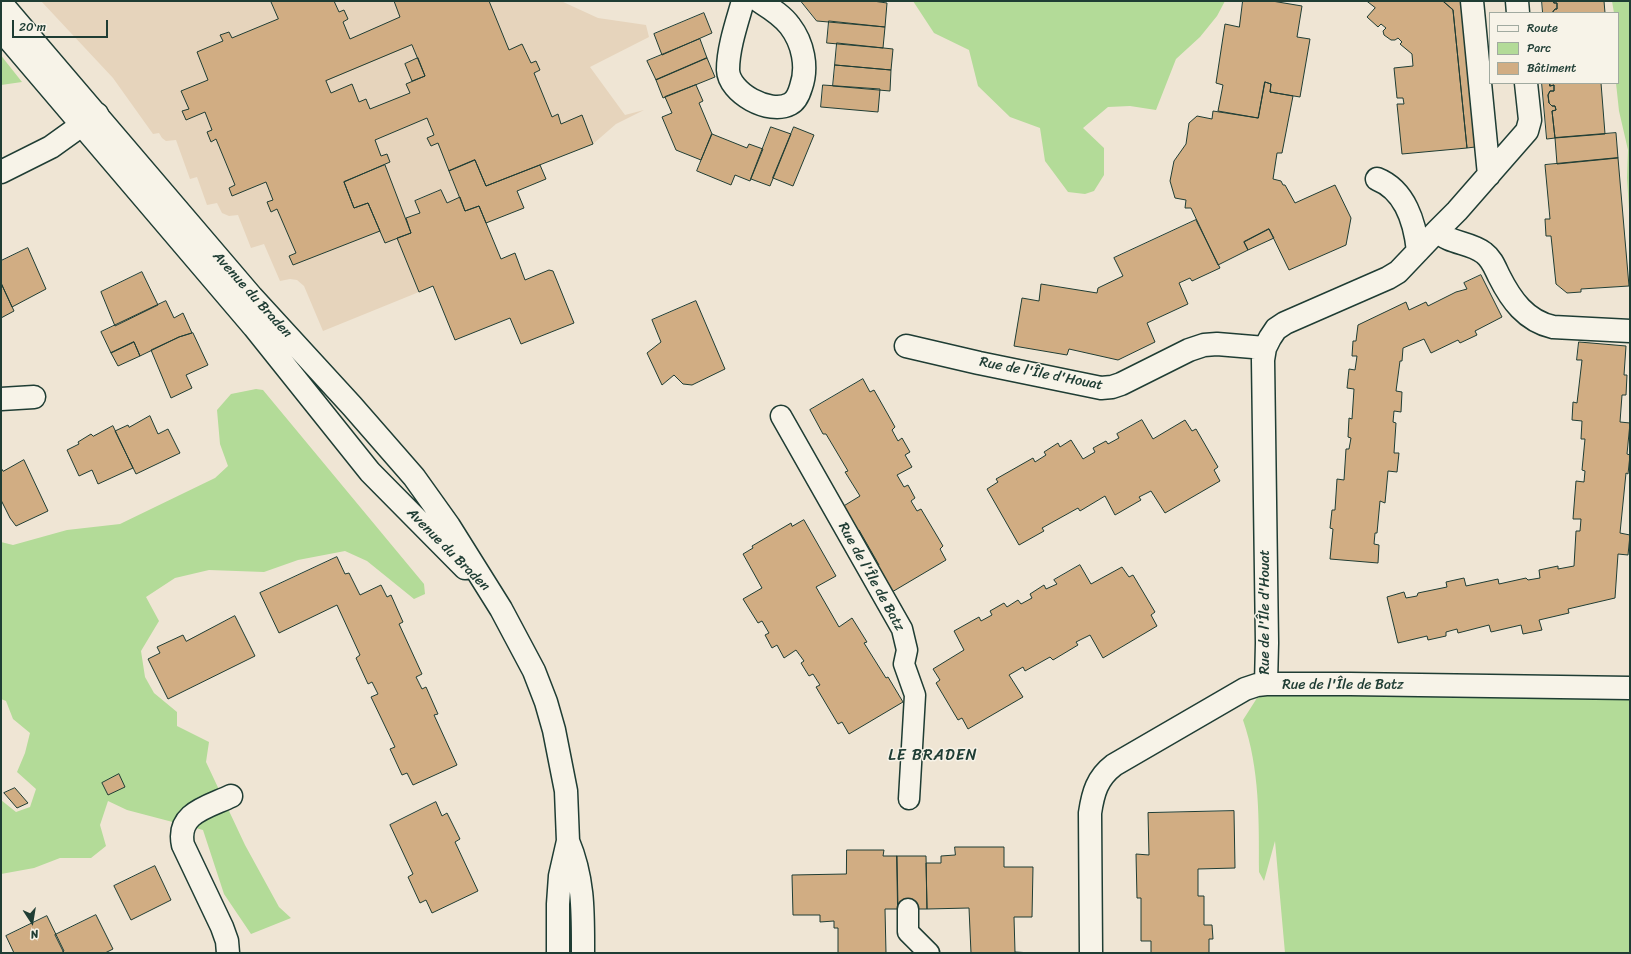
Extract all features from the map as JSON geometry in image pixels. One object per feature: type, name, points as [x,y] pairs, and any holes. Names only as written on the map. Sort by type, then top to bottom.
[{"type":"street","points":[[743,1],[731,48],[728,70],[732,83],[739,91],[750,99],[782,108],[791,104],[798,96],[803,81],[803,57],[796,36],[790,26],[778,14],[759,1]]},
{"type":"street","points":[[1472,1],[1489,175]]},
{"type":"street","points":[[1517,1],[1518,12]]},
{"type":"street","name":"Avenue du Braden","points":[[1,3],[89,120],[121,170],[249,321],[370,472],[458,562],[492,594]]},
{"type":"street","name":"Avenue du Braden","points":[[1,30],[89,120],[252,296],[414,477],[449,526],[501,608],[528,659],[548,708],[566,791],[568,842],[560,876],[558,904],[558,953]]},
{"type":"street","name":"Rue de l'Île d'Houat","points":[[1266,684],[1267,643],[1263,375],[1265,348],[1276,329],[1285,323],[1388,278],[1398,272],[1489,175],[1527,131],[1530,120],[1526,84]]},
{"type":"street","points":[[1,172],[51,147],[89,120]]},
{"type":"street","points":[[1377,179],[1390,187],[1399,197],[1410,214],[1418,251]]},
{"type":"street","points":[[1437,231],[1442,236],[1474,247],[1484,253],[1492,261],[1509,295],[1517,305],[1526,314],[1542,324],[1630,331]]},
{"type":"street","name":"Rue de l'Île d'Houat","points":[[906,346],[1101,388],[1121,384],[1189,350],[1204,345],[1217,344],[1265,348]]},
{"type":"street","points":[[1,399],[34,397]]},
{"type":"street","name":"Rue de l'Île de Batz","points":[[781,416],[902,629],[907,650],[904,664],[915,695],[909,799]]},
{"type":"street","name":"Rue de l'Île de Batz","points":[[1091,953],[1090,813],[1093,795],[1100,779],[1114,765],[1235,694],[1256,685],[1266,684],[1630,688]]},
{"type":"street","points":[[228,953],[227,941],[222,927],[183,845],[182,831],[185,821],[192,814],[231,796]]},
{"type":"street","name":"Avenue du Braden","points":[[568,842],[576,860],[580,879],[583,953]]},
{"type":"street","points":[[908,909],[908,932],[929,953]]},
{"type":"shaded area","points":[[41,1],[561,1],[598,18],[646,25],[649,37],[590,67],[625,115],[644,110],[616,124],[593,144],[540,165],[546,179],[517,191],[524,208],[486,223],[460,197],[447,203],[441,190],[415,201],[420,213],[406,218],[411,233],[398,239],[419,292],[323,331],[304,286],[297,280],[290,279],[280,281],[264,244],[251,248],[238,215],[229,216],[222,213],[217,203],[207,205],[197,177],[190,179],[176,140],[166,141],[159,133],[153,134],[113,78]]},
{"type":"green space","points":[[913,1],[1225,1],[1217,16],[1200,37],[1176,59],[1156,110],[1130,106],[1108,107],[1083,128],[1104,148],[1104,175],[1094,191],[1085,194],[1068,192],[1045,161],[1040,128],[1010,117],[978,86],[969,50],[934,33]]},
{"type":"green space","points":[[1612,1],[1630,1],[1630,225],[1627,178],[1628,150],[1619,111],[1616,84],[1619,84],[1619,12],[1614,12]]},
{"type":"green space","points":[[1,55],[3,58],[22,82],[1,85]]},
{"type":"green space","points":[[256,389],[263,390],[424,584],[425,594],[414,599],[367,561],[345,551],[298,560],[264,572],[209,570],[175,578],[146,597],[159,621],[141,651],[145,677],[154,693],[177,712],[177,726],[209,742],[206,762],[245,845],[279,907],[291,918],[251,934],[224,894],[203,830],[127,810],[108,801],[100,825],[106,846],[91,858],[60,858],[34,868],[1,874],[1,800],[16,812],[30,807],[36,789],[17,772],[25,753],[30,733],[13,719],[6,701],[1,699],[1,542],[13,545],[67,530],[120,524],[215,478],[228,466],[220,444],[217,410],[231,394]]},
{"type":"green space","points":[[1630,678],[1630,953],[1285,953],[1275,841],[1264,881],[1259,872],[1256,776],[1249,739],[1243,720],[1257,698],[1280,691]]},
{"type":"building","points":[[271,1],[334,1],[339,12],[344,10],[348,19],[343,22],[350,39],[400,17],[394,1],[489,1],[509,50],[522,44],[531,63],[536,61],[540,70],[534,73],[552,117],[558,114],[561,124],[582,115],[593,144],[486,186],[475,160],[449,171],[438,143],[431,146],[427,138],[434,135],[427,118],[375,140],[381,156],[387,154],[390,162],[344,182],[354,208],[368,203],[380,231],[293,265],[289,256],[296,253],[277,209],[271,212],[267,202],[273,200],[266,182],[232,196],[229,188],[235,185],[216,139],[211,142],[207,132],[212,130],[205,112],[186,120],[182,111],[189,109],[181,91],[208,80],[197,52],[223,41],[220,35],[229,32],[232,38],[278,19]],"holes":[[[412,45],[425,76],[406,84],[410,93],[370,109],[366,99],[359,102],[352,84],[331,93],[326,81]]]},
{"type":"building","points":[[801,1],[873,1],[887,3],[885,27],[817,21]]},
{"type":"building","points":[[1243,1],[1272,1],[1302,6],[1297,37],[1310,39],[1300,97],[1270,92],[1271,84],[1265,82],[1258,118],[1218,111],[1223,85],[1216,83],[1225,24],[1239,27]]},
{"type":"building","points":[[1367,1],[1443,1],[1453,10],[1467,148],[1402,154],[1397,104],[1404,104],[1403,98],[1397,98],[1394,68],[1413,66],[1412,54],[1400,44],[1402,42],[1398,38],[1391,40],[1384,35],[1383,31],[1386,28],[1381,24],[1378,27],[1367,17],[1375,8]]},
{"type":"building","points":[[1443,1],[1460,1],[1463,3],[1475,147],[1467,148],[1453,10]]},
{"type":"building","points":[[1542,1],[1554,1],[1554,3],[1557,3],[1557,9],[1553,12],[1543,12]]},
{"type":"building","points":[[1554,1],[1604,1],[1605,12],[1553,12],[1557,9],[1557,3],[1554,3]]},
{"type":"building","points":[[704,13],[712,33],[662,55],[654,34]]},
{"type":"building","points":[[829,21],[885,27],[883,48],[827,43]]},
{"type":"building","points":[[700,39],[707,58],[656,80],[647,61]]},
{"type":"building","points":[[837,43],[893,49],[891,70],[835,65]]},
{"type":"building","points":[[418,58],[425,76],[412,81],[405,64]]},
{"type":"building","points":[[707,58],[715,77],[663,98],[656,80]]},
{"type":"building","points":[[835,65],[891,70],[890,91],[833,86]]},
{"type":"building","points":[[1265,82],[1271,84],[1270,92],[1293,96],[1282,153],[1277,153],[1273,179],[1281,181],[1283,185],[1285,185],[1295,203],[1335,185],[1351,218],[1346,245],[1289,270],[1269,229],[1244,242],[1248,250],[1218,265],[1191,208],[1185,208],[1186,200],[1175,198],[1170,181],[1174,161],[1186,144],[1189,123],[1197,116],[1212,119],[1213,111],[1258,118]]},
{"type":"building","points":[[1542,84],[1550,84],[1550,86],[1554,85],[1554,91],[1550,91],[1548,95],[1549,103],[1552,106],[1555,106],[1556,110],[1552,111],[1555,138],[1547,139]]},
{"type":"building","points":[[1550,84],[1601,84],[1605,134],[1555,138],[1552,111],[1556,110],[1555,106],[1552,106],[1549,103],[1548,95],[1550,91],[1554,91],[1554,85],[1550,86]]},
{"type":"building","points":[[696,85],[703,101],[699,103],[712,134],[701,160],[676,150],[662,117],[672,113],[665,97]]},
{"type":"building","points":[[823,85],[880,89],[878,112],[821,107]]},
{"type":"building","points":[[771,127],[791,134],[770,186],[751,179]]},
{"type":"building","points":[[794,127],[814,135],[793,186],[773,178]]},
{"type":"building","points":[[1616,133],[1618,158],[1557,164],[1555,138]]},
{"type":"building","points":[[712,134],[747,148],[749,144],[763,149],[750,181],[735,175],[731,185],[697,171]]},
{"type":"building","points":[[1618,158],[1629,286],[1581,289],[1581,292],[1567,293],[1556,284],[1551,236],[1546,236],[1545,219],[1550,219],[1545,165]]},
{"type":"building","points":[[475,160],[486,186],[540,165],[546,179],[517,191],[524,208],[486,223],[479,206],[465,211],[449,171]]},
{"type":"building","points":[[385,165],[411,233],[385,243],[368,203],[354,208],[344,182]]},
{"type":"building","points":[[441,190],[447,203],[460,197],[465,211],[479,206],[501,259],[515,253],[525,280],[549,270],[553,271],[574,323],[521,344],[510,318],[455,340],[433,286],[419,292],[397,238],[411,233],[406,218],[420,213],[415,201]]},
{"type":"building","points":[[1196,220],[1220,268],[1192,281],[1190,278],[1179,283],[1188,304],[1147,323],[1155,342],[1118,360],[1069,349],[1067,355],[1014,346],[1022,298],[1039,301],[1041,284],[1097,293],[1098,288],[1123,276],[1114,258]]},
{"type":"building","points":[[1269,229],[1274,238],[1248,250],[1244,242]]},
{"type":"building","points":[[28,248],[46,289],[12,307],[1,283],[1,261]]},
{"type":"building","points":[[142,272],[158,305],[115,326],[101,292]]},
{"type":"building","points":[[1481,275],[1502,317],[1475,331],[1477,335],[1460,343],[1458,340],[1431,353],[1424,339],[1403,348],[1396,391],[1402,392],[1401,412],[1394,411],[1393,422],[1396,423],[1394,453],[1399,453],[1397,472],[1388,471],[1385,503],[1380,501],[1377,533],[1375,533],[1374,544],[1379,545],[1378,563],[1330,559],[1333,529],[1330,528],[1332,510],[1335,510],[1337,479],[1344,480],[1346,449],[1349,449],[1351,438],[1348,437],[1349,418],[1352,419],[1354,389],[1347,388],[1349,369],[1355,370],[1357,356],[1352,356],[1353,341],[1356,341],[1358,325],[1406,302],[1409,310],[1426,302],[1428,306],[1456,292],[1467,289],[1464,283]]},
{"type":"building","points":[[1,283],[14,311],[1,318]]},
{"type":"building","points":[[166,301],[174,318],[183,313],[192,333],[179,337],[140,356],[134,342],[111,353],[101,332]]},
{"type":"building","points":[[696,301],[725,369],[692,385],[683,384],[674,375],[662,385],[647,353],[661,342],[652,320]]},
{"type":"building","points":[[193,333],[208,365],[186,375],[192,388],[171,398],[151,350],[179,337]]},
{"type":"building","points":[[134,342],[140,356],[118,366],[111,353]]},
{"type":"building","points":[[1579,342],[1626,346],[1624,375],[1627,375],[1626,395],[1622,395],[1620,422],[1630,423],[1627,454],[1630,455],[1628,474],[1626,473],[1620,533],[1630,535],[1628,555],[1618,554],[1615,598],[1568,609],[1569,613],[1539,620],[1542,630],[1523,634],[1521,625],[1491,632],[1489,625],[1458,633],[1457,629],[1446,632],[1446,636],[1428,640],[1427,636],[1398,643],[1387,597],[1404,592],[1406,598],[1417,596],[1418,593],[1447,587],[1446,582],[1464,578],[1466,586],[1498,579],[1499,584],[1526,578],[1528,580],[1540,578],[1539,570],[1558,566],[1558,569],[1574,566],[1576,531],[1580,531],[1581,519],[1573,519],[1576,481],[1584,482],[1585,471],[1582,470],[1585,439],[1581,439],[1582,421],[1572,420],[1573,402],[1577,403],[1582,360],[1577,360]]},
{"type":"building","points":[[863,379],[870,392],[874,390],[895,427],[892,430],[898,441],[902,438],[910,452],[905,455],[912,467],[897,475],[904,487],[908,485],[915,498],[911,501],[917,511],[921,509],[943,546],[940,549],[946,560],[892,592],[877,567],[879,565],[859,530],[857,532],[842,507],[860,496],[845,472],[848,471],[826,434],[823,434],[810,410]]},
{"type":"building","points":[[150,416],[158,434],[168,429],[180,453],[136,474],[115,431],[128,425],[129,427]]},
{"type":"building","points":[[1142,420],[1153,439],[1185,420],[1192,431],[1196,429],[1218,467],[1214,470],[1220,481],[1165,513],[1151,491],[1139,497],[1141,500],[1115,515],[1105,496],[1080,511],[1078,508],[1042,528],[1044,531],[1019,545],[987,489],[998,482],[996,479],[1033,458],[1035,462],[1046,455],[1044,452],[1058,443],[1060,447],[1071,440],[1083,459],[1095,452],[1093,448],[1106,441],[1108,444],[1119,438],[1117,434]]},
{"type":"building","points":[[113,426],[133,468],[98,484],[92,470],[79,476],[67,450],[79,444],[78,442],[91,434],[93,436]]},
{"type":"building","points":[[24,460],[48,511],[16,526],[1,500],[1,468],[3,471]]},
{"type":"building","points":[[804,520],[836,576],[816,587],[839,627],[852,618],[867,642],[864,643],[886,678],[888,677],[903,702],[849,734],[842,722],[838,724],[816,687],[820,685],[813,674],[809,676],[801,663],[804,661],[796,650],[784,658],[777,645],[772,648],[765,635],[769,633],[762,621],[758,623],[743,599],[762,588],[743,554],[753,548],[752,546],[791,523],[792,526]]},
{"type":"building","points":[[337,557],[345,574],[349,573],[360,595],[381,585],[387,597],[391,595],[403,622],[399,624],[422,674],[416,677],[422,689],[426,687],[438,714],[434,715],[457,765],[413,785],[407,773],[402,775],[390,749],[395,747],[371,697],[378,694],[372,682],[368,684],[356,658],[360,655],[337,605],[279,633],[260,593]]},
{"type":"building","points":[[1080,565],[1091,584],[1122,567],[1129,577],[1133,575],[1155,612],[1151,615],[1157,626],[1103,658],[1090,635],[1076,642],[1078,645],[1053,660],[1050,657],[1025,671],[1023,667],[1009,675],[1023,697],[968,729],[962,718],[958,720],[936,683],[940,680],[933,669],[964,650],[954,631],[979,617],[981,621],[992,615],[990,611],[1004,603],[1007,607],[1018,600],[1021,604],[1032,598],[1030,594],[1044,585],[1046,589],[1057,584],[1054,580]]},
{"type":"building","points":[[235,616],[255,656],[168,699],[148,659],[160,653],[157,647],[183,635],[186,641]]},
{"type":"building","points":[[119,774],[125,787],[108,795],[102,783]]},
{"type":"building","points":[[15,788],[28,803],[17,808],[4,793]]},
{"type":"building","points":[[436,802],[442,816],[447,813],[460,839],[455,842],[478,891],[432,913],[426,900],[420,903],[408,877],[413,874],[390,825]]},
{"type":"building","points":[[1234,811],[1235,868],[1198,869],[1198,896],[1204,896],[1204,925],[1212,925],[1213,939],[1209,939],[1209,953],[1151,953],[1151,941],[1141,941],[1141,898],[1137,898],[1136,854],[1149,855],[1148,813]]},
{"type":"building","points":[[955,847],[1004,847],[1004,867],[1033,867],[1032,917],[1014,917],[1015,952],[1032,953],[971,953],[969,908],[927,909],[926,863],[941,863],[941,856],[955,855]]},
{"type":"building","points":[[847,850],[884,850],[883,856],[897,856],[898,909],[885,909],[886,953],[838,953],[838,928],[834,928],[834,921],[820,922],[820,915],[793,915],[792,875],[846,874]]},
{"type":"building","points":[[897,856],[926,856],[927,909],[898,909]]},
{"type":"building","points":[[155,866],[171,900],[131,920],[114,886]]},
{"type":"building","points":[[96,915],[113,949],[105,953],[64,953],[55,935]]},
{"type":"building","points":[[47,916],[64,951],[61,953],[14,953],[6,936]]},
{"type":"district","name":"LE BRADEN","points":[[933,756]]}]
